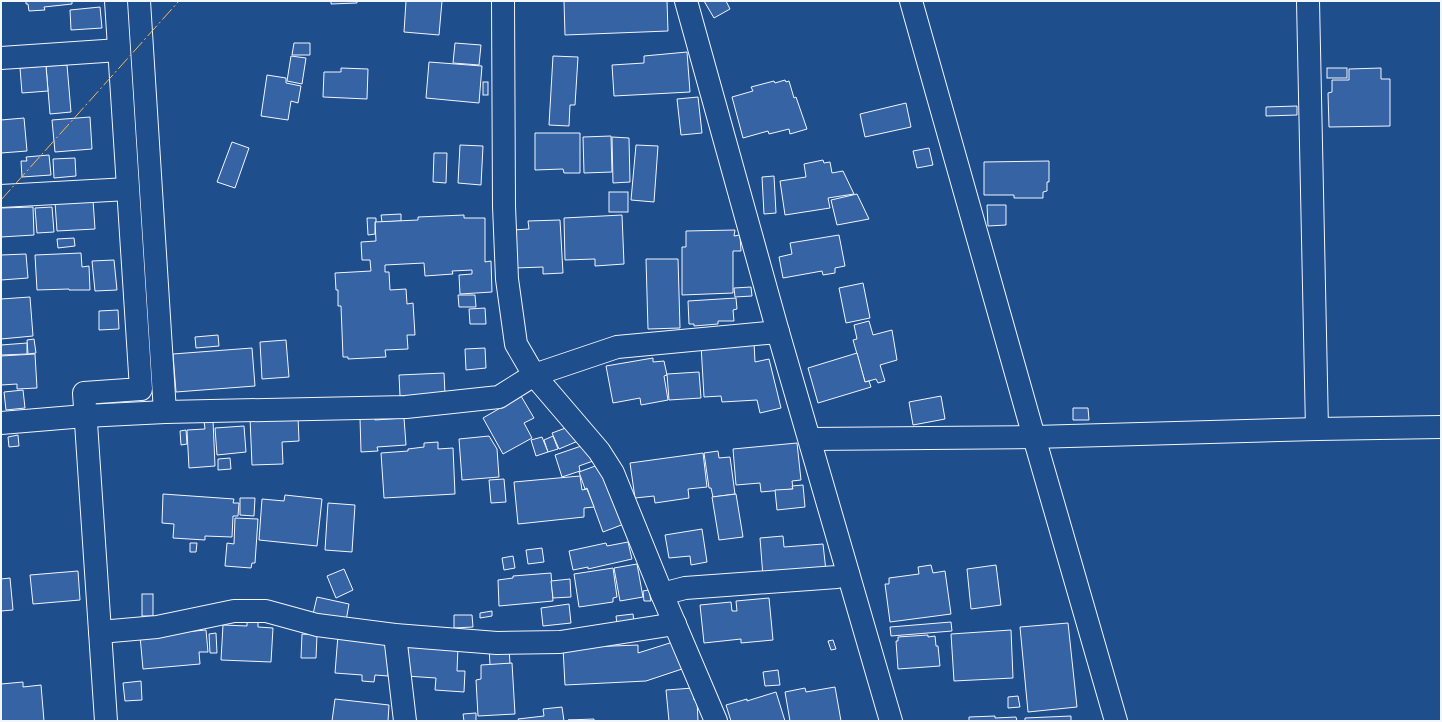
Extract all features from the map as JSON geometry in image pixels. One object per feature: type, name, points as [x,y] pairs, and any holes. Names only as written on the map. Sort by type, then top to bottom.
[{"type":"street","points":[[106,721],[84,416],[84,392],[141,389],[116,1]]},
{"type":"street","points":[[138,1],[165,412]]},
{"type":"street","points":[[503,1],[504,206],[507,279],[516,344],[534,375],[599,451],[613,472],[662,594],[716,721]]},
{"type":"street","points":[[686,1],[778,332],[890,721]]},
{"type":"street","points":[[911,1],[1116,721]]},
{"type":"street","points":[[1308,1],[1317,429]]},
{"type":"street","points":[[1,58],[119,50]]},
{"type":"street","points":[[1,196],[128,189]]},
{"type":"street","points":[[1,422],[165,412],[406,407],[499,397],[534,375],[617,347],[778,332]]},
{"type":"street","points":[[810,439],[1034,437],[1441,427]]},
{"type":"street","points":[[662,594],[685,588],[837,577],[848,574]]},
{"type":"street","points":[[100,632],[157,627],[234,611],[266,611],[317,625],[395,635],[497,643],[560,642],[675,624]]},
{"type":"street","points":[[395,635],[404,721]]},
{"type":"building","points":[[26,1],[72,1],[72,4],[44,7],[45,10],[29,11]]},
{"type":"building","points":[[331,1],[357,1],[357,3],[331,4]]},
{"type":"building","points":[[406,1],[442,1],[439,35],[404,32]]},
{"type":"building","points":[[564,1],[667,1],[668,31],[565,35]]},
{"type":"building","points":[[704,1],[726,1],[730,9],[714,18]]},
{"type":"building","points":[[100,7],[102,28],[71,30],[70,10]]},
{"type":"building","points":[[294,43],[310,43],[310,55],[292,55]]},
{"type":"building","points":[[455,43],[481,45],[479,65],[453,63]]},
{"type":"building","points":[[687,52],[690,92],[614,96],[612,65],[644,63],[644,56]]},
{"type":"building","points":[[291,56],[306,58],[302,84],[287,81]]},
{"type":"building","points":[[553,56],[578,57],[575,105],[570,105],[569,126],[549,125]]},
{"type":"building","points":[[429,62],[482,66],[479,103],[426,98]]},
{"type":"building","points":[[67,65],[71,112],[50,114],[46,66]]},
{"type":"building","points":[[46,66],[48,91],[22,93],[20,68]]},
{"type":"building","points":[[341,68],[368,69],[367,99],[323,97],[324,72],[341,72]]},
{"type":"building","points":[[1327,68],[1347,68],[1347,78],[1327,78]]},
{"type":"building","points":[[1381,68],[1381,79],[1390,79],[1390,126],[1329,127],[1328,93],[1332,92],[1332,80],[1349,80],[1349,69]]},
{"type":"building","points":[[267,75],[286,78],[286,83],[301,86],[298,103],[291,101],[288,120],[261,116]]},
{"type":"building","points":[[785,80],[786,82],[789,81],[794,98],[796,97],[807,129],[790,134],[789,129],[769,134],[768,131],[743,138],[732,97],[753,91],[751,87],[774,81],[775,83]]},
{"type":"building","points":[[483,82],[488,82],[488,95],[483,95]]},
{"type":"building","points":[[698,97],[702,133],[681,135],[677,99]]},
{"type":"building","points":[[906,103],[911,127],[865,137],[860,114]]},
{"type":"building","points":[[1297,106],[1297,115],[1266,116],[1266,107]]},
{"type":"building","points":[[90,117],[92,149],[55,152],[52,120]]},
{"type":"building","points":[[24,118],[27,151],[1,153],[1,120]]},
{"type":"building","points":[[535,133],[580,133],[580,173],[564,173],[563,169],[535,170]]},
{"type":"building","points":[[611,136],[612,172],[584,173],[583,137]]},
{"type":"building","points":[[612,137],[629,138],[630,182],[613,183]]},
{"type":"building","points":[[232,142],[249,148],[235,188],[217,182]]},
{"type":"building","points":[[460,145],[483,146],[481,185],[458,183]]},
{"type":"building","points":[[636,145],[658,146],[654,202],[631,200]]},
{"type":"building","points":[[929,148],[933,165],[917,168],[913,151]]},
{"type":"building","points":[[434,153],[447,153],[446,183],[433,182]]},
{"type":"building","points":[[49,155],[51,175],[22,177],[21,161],[27,161],[26,157]]},
{"type":"building","points":[[75,158],[76,176],[54,178],[53,159]]},
{"type":"building","points":[[823,160],[824,163],[830,162],[832,173],[843,171],[854,194],[828,198],[830,208],[785,215],[780,181],[806,177],[804,164]]},
{"type":"building","points":[[1049,161],[1049,182],[1047,182],[1047,191],[1043,192],[1043,198],[1014,198],[1014,195],[984,195],[984,162]]},
{"type":"building","points":[[774,176],[776,213],[764,214],[762,177]]},
{"type":"building","points":[[609,192],[628,192],[628,212],[609,212]]},
{"type":"building","points":[[857,194],[869,219],[837,225],[831,200]]},
{"type":"building","points":[[93,200],[95,229],[57,231],[55,202]]},
{"type":"building","points":[[987,205],[1006,205],[1006,225],[988,226]]},
{"type":"building","points":[[33,207],[34,235],[1,237],[1,208]]},
{"type":"building","points":[[52,207],[54,232],[37,233],[35,208]]},
{"type":"building","points":[[401,214],[401,221],[382,222],[381,215]]},
{"type":"building","points":[[464,215],[464,218],[485,218],[485,262],[491,261],[492,292],[460,294],[459,275],[472,274],[472,270],[452,271],[453,274],[425,276],[424,263],[385,265],[385,272],[389,272],[390,290],[406,289],[407,304],[413,303],[415,335],[407,335],[408,349],[385,350],[386,357],[348,359],[348,357],[343,357],[341,306],[338,306],[338,290],[336,290],[335,273],[371,271],[370,260],[362,260],[361,242],[376,241],[375,222],[418,220],[418,217]]},
{"type":"building","points":[[622,215],[624,264],[595,266],[595,259],[565,260],[564,218]]},
{"type":"building","points":[[367,218],[376,218],[375,234],[368,235]]},
{"type":"building","points":[[560,220],[563,273],[543,274],[543,267],[515,268],[513,230],[529,229],[528,221]]},
{"type":"building","points":[[735,230],[734,236],[740,235],[741,251],[733,251],[733,293],[682,295],[682,247],[686,247],[686,231]]},
{"type":"building","points":[[839,235],[845,266],[835,268],[835,273],[823,275],[822,271],[783,278],[779,257],[792,254],[790,243]]},
{"type":"building","points":[[74,238],[75,246],[58,248],[57,239]]},
{"type":"building","points":[[81,253],[82,267],[89,266],[90,290],[37,290],[35,255]]},
{"type":"building","points":[[26,254],[28,278],[1,280],[1,255]]},
{"type":"building","points":[[646,259],[678,259],[680,328],[648,329]]},
{"type":"building","points":[[114,260],[117,290],[95,291],[92,261]]},
{"type":"building","points":[[863,283],[870,318],[846,323],[839,288]]},
{"type":"building","points":[[751,287],[752,296],[735,297],[734,288]]},
{"type":"building","points":[[458,295],[475,295],[476,307],[459,307]]},
{"type":"building","points":[[30,297],[33,336],[1,339],[1,299]]},
{"type":"building","points":[[736,298],[737,309],[733,310],[734,321],[718,321],[718,324],[694,326],[694,324],[689,324],[688,301]]},
{"type":"building","points":[[485,308],[486,324],[470,324],[469,309]]},
{"type":"building","points":[[118,310],[119,329],[99,330],[99,311]]},
{"type":"building","points":[[869,321],[873,335],[892,330],[897,360],[880,365],[885,381],[878,383],[876,379],[865,382],[853,340],[857,339],[854,325]]},
{"type":"building","points":[[218,335],[219,346],[196,348],[195,337]]},
{"type":"building","points":[[34,339],[36,353],[28,354],[27,340]]},
{"type":"building","points":[[286,340],[289,377],[262,379],[260,342]]},
{"type":"building","points":[[754,342],[755,362],[769,359],[781,408],[760,413],[757,400],[722,402],[721,396],[704,397],[701,345]]},
{"type":"building","points":[[27,343],[27,354],[1,355],[1,345]]},
{"type":"building","points":[[252,348],[255,386],[176,392],[173,354]]},
{"type":"building","points":[[485,348],[486,368],[466,370],[465,349]]},
{"type":"building","points":[[857,353],[865,382],[869,381],[871,387],[818,403],[808,368]]},
{"type":"building","points":[[35,354],[37,388],[17,389],[17,384],[1,385],[1,356]]},
{"type":"building","points":[[653,358],[653,362],[664,361],[667,375],[664,376],[668,400],[641,405],[640,398],[613,403],[606,366]]},
{"type":"building","points":[[699,372],[701,398],[669,400],[667,374]]},
{"type":"building","points":[[444,373],[445,394],[400,396],[399,375]]},
{"type":"building","points":[[23,390],[25,408],[6,410],[4,392]]},
{"type":"building","points":[[521,396],[534,418],[524,423],[532,438],[503,454],[483,418]]},
{"type":"building","points":[[941,396],[945,419],[913,425],[909,402]]},
{"type":"building","points":[[1073,408],[1088,408],[1089,420],[1073,420]]},
{"type":"building","points":[[298,416],[299,441],[282,442],[283,464],[252,465],[250,418]]},
{"type":"building","points":[[375,417],[375,420],[404,418],[406,445],[377,447],[378,451],[361,452],[360,418]]},
{"type":"building","points":[[213,420],[215,466],[189,468],[187,430],[205,429],[204,421]]},
{"type":"building","points":[[244,426],[246,452],[217,455],[215,428]]},
{"type":"building","points":[[571,426],[578,441],[559,449],[552,433]]},
{"type":"building","points":[[186,430],[187,444],[181,445],[180,431]]},
{"type":"building","points":[[18,435],[19,446],[9,447],[8,437]]},
{"type":"building","points":[[489,436],[497,449],[499,477],[462,480],[459,439]]},
{"type":"building","points":[[553,436],[558,449],[548,452],[544,440]]},
{"type":"building","points":[[542,437],[548,452],[536,456],[531,440]]},
{"type":"building","points":[[438,442],[438,449],[453,448],[455,494],[384,498],[381,453],[408,451],[408,449],[424,447],[424,443]]},
{"type":"building","points":[[797,443],[801,480],[792,481],[793,489],[761,492],[760,483],[736,485],[733,449]]},
{"type":"building","points":[[587,444],[593,461],[579,466],[580,471],[562,477],[555,455]]},
{"type":"building","points":[[718,451],[719,458],[730,457],[735,494],[713,497],[711,488],[709,488],[704,453]]},
{"type":"building","points":[[703,453],[707,487],[688,489],[689,498],[655,503],[654,496],[635,498],[630,463]]},
{"type":"building","points":[[230,458],[231,469],[218,470],[218,459]]},
{"type":"building","points":[[598,465],[605,483],[608,481],[624,524],[603,532],[587,488],[585,489],[579,472]]},
{"type":"building","points":[[580,476],[582,490],[587,489],[594,507],[584,508],[584,517],[518,524],[514,482]]},
{"type":"building","points":[[504,479],[506,502],[491,503],[489,480]]},
{"type":"building","points":[[803,485],[805,507],[777,510],[775,490],[793,489],[792,486]]},
{"type":"building","points":[[163,494],[234,499],[233,503],[239,503],[238,516],[233,516],[232,537],[205,536],[205,540],[173,538],[174,524],[162,523]]},
{"type":"building","points":[[736,494],[743,537],[719,540],[712,497]]},
{"type":"building","points":[[285,495],[322,499],[317,546],[259,540],[262,499],[284,501]]},
{"type":"building","points":[[240,498],[255,498],[254,516],[240,515]]},
{"type":"building","points":[[328,503],[355,505],[352,552],[325,550]]},
{"type":"building","points":[[235,518],[258,519],[255,563],[252,563],[251,568],[225,566],[227,543],[234,544]]},
{"type":"building","points":[[702,529],[707,562],[691,565],[690,556],[669,558],[665,535]]},
{"type":"building","points":[[783,536],[784,547],[823,544],[826,571],[763,577],[760,538]]},
{"type":"building","points":[[628,542],[632,559],[588,569],[588,567],[573,570],[569,551],[606,543],[607,546]]},
{"type":"building","points":[[190,543],[197,543],[196,552],[190,552]]},
{"type":"building","points":[[542,548],[544,562],[528,564],[526,550]]},
{"type":"building","points":[[513,556],[515,568],[504,570],[502,558]]},
{"type":"building","points":[[637,564],[643,597],[620,601],[614,568]]},
{"type":"building","points":[[931,565],[933,573],[945,571],[951,614],[890,622],[885,584],[889,584],[889,578],[919,574],[918,567]]},
{"type":"building","points":[[996,565],[1001,605],[971,609],[967,569]]},
{"type":"building","points":[[613,568],[617,597],[613,598],[613,602],[579,607],[574,574]]},
{"type":"building","points":[[344,569],[353,590],[336,598],[327,576]]},
{"type":"building","points":[[78,571],[80,600],[33,604],[30,575]]},
{"type":"building","points":[[551,573],[553,601],[499,606],[498,580],[513,578],[513,576]]},
{"type":"building","points":[[10,578],[13,610],[1,611],[1,579]]},
{"type":"building","points":[[570,579],[571,597],[553,598],[551,581]]},
{"type":"building","points":[[649,590],[651,601],[644,601],[643,591]]},
{"type":"building","points":[[142,594],[153,594],[153,616],[142,616]]},
{"type":"building","points":[[317,597],[349,604],[346,621],[313,614]]},
{"type":"building","points":[[769,598],[773,640],[741,643],[741,639],[704,643],[700,605],[731,602],[732,611],[737,611],[736,601]]},
{"type":"building","points":[[569,604],[571,623],[543,626],[541,608]]},
{"type":"building","points":[[492,611],[492,616],[480,618],[480,613]]},
{"type":"building","points":[[633,614],[634,622],[617,624],[616,616]]},
{"type":"building","points":[[454,615],[472,615],[473,627],[454,628]]},
{"type":"building","points":[[247,619],[258,620],[258,627],[273,628],[271,662],[221,660],[223,625],[247,626]]},
{"type":"building","points":[[951,622],[952,631],[891,636],[890,627]]},
{"type":"building","points":[[1068,623],[1077,707],[1028,712],[1020,627]]},
{"type":"building","points":[[206,630],[208,652],[199,652],[200,664],[143,669],[140,636]]},
{"type":"building","points":[[1011,630],[1013,678],[954,681],[951,634]]},
{"type":"building","points":[[216,633],[217,653],[210,653],[209,634]]},
{"type":"building","points":[[302,634],[317,635],[316,658],[301,658]]},
{"type":"building","points":[[338,635],[390,639],[388,676],[375,675],[374,682],[362,681],[362,675],[335,673]]},
{"type":"building","points":[[928,635],[928,637],[935,636],[936,646],[938,646],[940,666],[898,669],[896,641],[898,641],[898,637]]},
{"type":"building","points":[[833,640],[836,649],[831,650],[828,641]]},
{"type":"building","points":[[673,642],[682,669],[646,681],[565,685],[563,648],[638,645],[638,653]]},
{"type":"building","points":[[407,644],[458,647],[457,671],[465,671],[464,692],[435,690],[436,678],[406,676]]},
{"type":"building","points":[[509,646],[510,664],[490,665],[489,647]]},
{"type":"building","points":[[512,663],[515,714],[478,716],[476,680],[481,679],[481,665]]},
{"type":"building","points":[[778,670],[780,685],[765,686],[763,672]]},
{"type":"building","points":[[141,681],[142,700],[125,701],[123,683]]},
{"type":"building","points":[[23,682],[23,687],[41,685],[44,721],[1,721],[1,684]]},
{"type":"building","points":[[835,687],[841,721],[790,721],[785,692],[805,688],[806,692]]},
{"type":"building","points":[[693,688],[694,700],[697,700],[698,721],[669,721],[666,690]]},
{"type":"building","points":[[776,692],[785,721],[731,721],[726,705],[747,699],[747,701]]},
{"type":"building","points":[[1018,696],[1020,707],[1008,708],[1008,697]]},
{"type":"building","points":[[335,699],[389,705],[388,721],[332,721]]},
{"type":"building","points":[[562,707],[564,721],[519,721],[518,719],[544,716],[543,709]]},
{"type":"building","points":[[476,713],[476,721],[464,721],[463,714]]},
{"type":"building","points":[[995,716],[995,718],[1016,717],[1017,721],[969,721],[969,717]]},
{"type":"building","points":[[1071,716],[1071,721],[1025,721],[1025,718]]},
{"type":"building","points":[[594,719],[594,721],[568,720]]},
{"type":"power","points":[[1,200],[179,1]]}]
